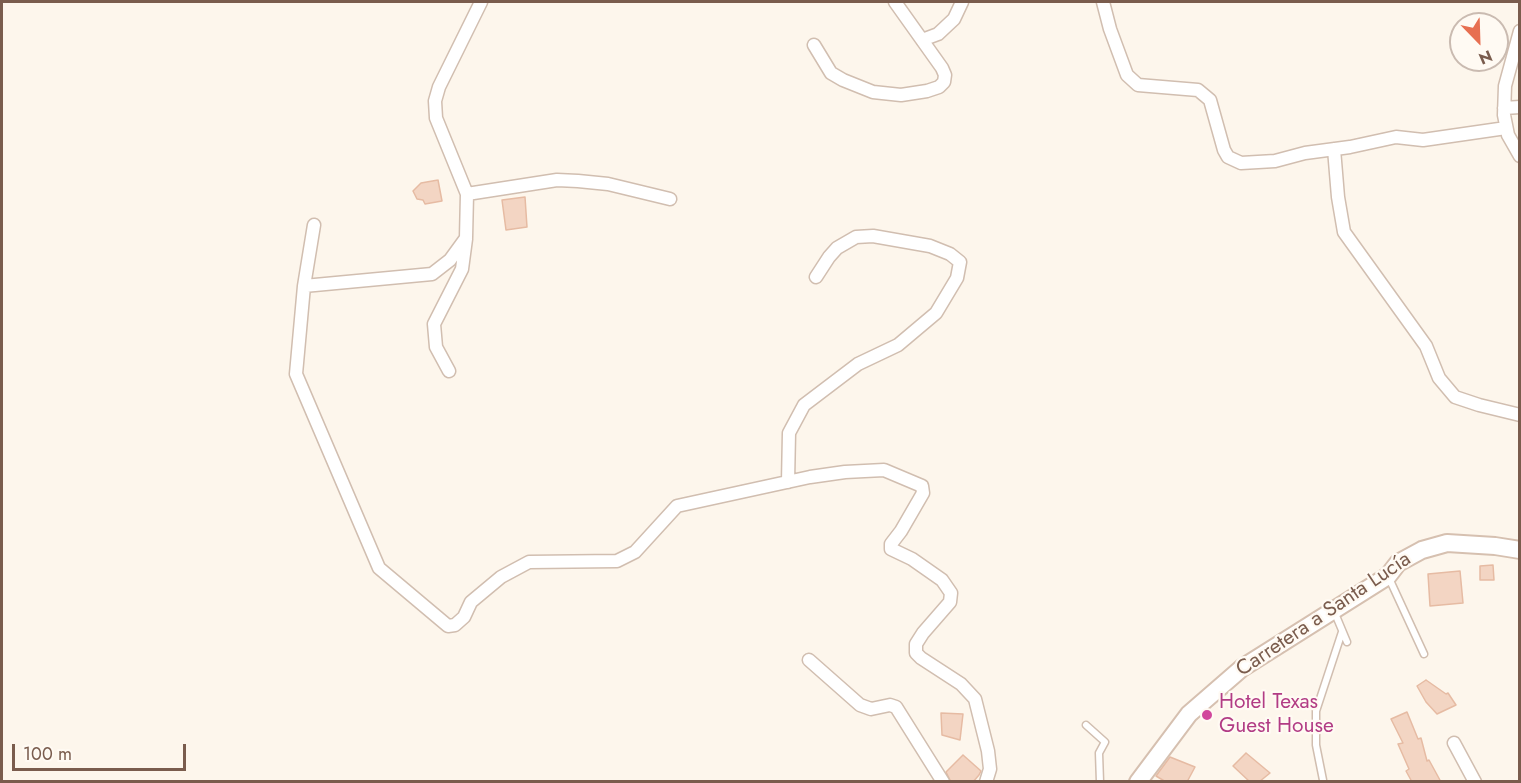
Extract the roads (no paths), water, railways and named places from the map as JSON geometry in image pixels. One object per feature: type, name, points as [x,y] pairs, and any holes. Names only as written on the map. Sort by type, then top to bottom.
[{"type":"main road","name":"Carretera a Santa Lucía","points":[[1138,782],[1189,714],[1242,668],[1388,576],[1398,563],[1422,550],[1447,543],[1520,550]]},
{"type":"street","points":[[448,371],[436,347],[434,324],[462,269],[466,238],[467,194],[436,118],[435,101],[439,87],[481,2]]},
{"type":"street","points":[[814,45],[831,73],[873,92],[900,95],[939,87],[944,82],[945,75],[942,68],[895,2]]},
{"type":"street","points":[[922,40],[938,34],[954,19],[962,2]]},
{"type":"street","points":[[1103,2],[1127,75],[1138,85],[1198,90],[1210,100],[1228,157],[1241,163],[1275,161],[1305,153],[1396,137],[1423,140],[1506,128]]},
{"type":"street","points":[[1520,31],[1505,86],[1504,108],[1508,135],[1520,156]]},
{"type":"street","points":[[1504,108],[1520,107]]},
{"type":"street","points":[[1334,149],[1344,232],[1425,346],[1438,378],[1455,397],[1520,415]]},
{"type":"street","points":[[467,194],[557,180],[578,180],[608,184],[670,199]]},
{"type":"street","points":[[314,225],[304,286],[296,374],[379,568],[448,626],[455,625],[464,617],[471,602],[501,577],[529,562],[617,561],[635,552],[677,506],[845,472],[884,470],[922,486],[923,493],[891,544],[891,549],[942,580],[951,592],[950,602],[916,644],[916,653],[961,684],[975,699],[988,751],[990,769],[986,782]]},
{"type":"street","points":[[788,482],[789,433],[804,405],[858,364],[898,345],[936,313],[957,278],[960,262],[950,254],[930,246],[873,236],[856,237],[829,257],[816,278]]},
{"type":"street","points":[[304,286],[432,274],[450,260],[466,238]]},
{"type":"street","points":[[809,660],[860,705],[871,709],[890,705],[896,707],[943,782]]},
{"type":"street","points":[[1454,743],[1474,782]]},
{"type":"lane","points":[[1388,576],[1424,654]]},
{"type":"lane","points":[[1334,610],[1347,642]]},
{"type":"lane","points":[[1323,780],[1316,745],[1316,711],[1342,632]]},
{"type":"lane","points":[[1086,725],[1105,742],[1100,753],[1100,782]]},
{"type":"place","name":"Hotel Texas Guest House","points":[[1207,715]]}]
